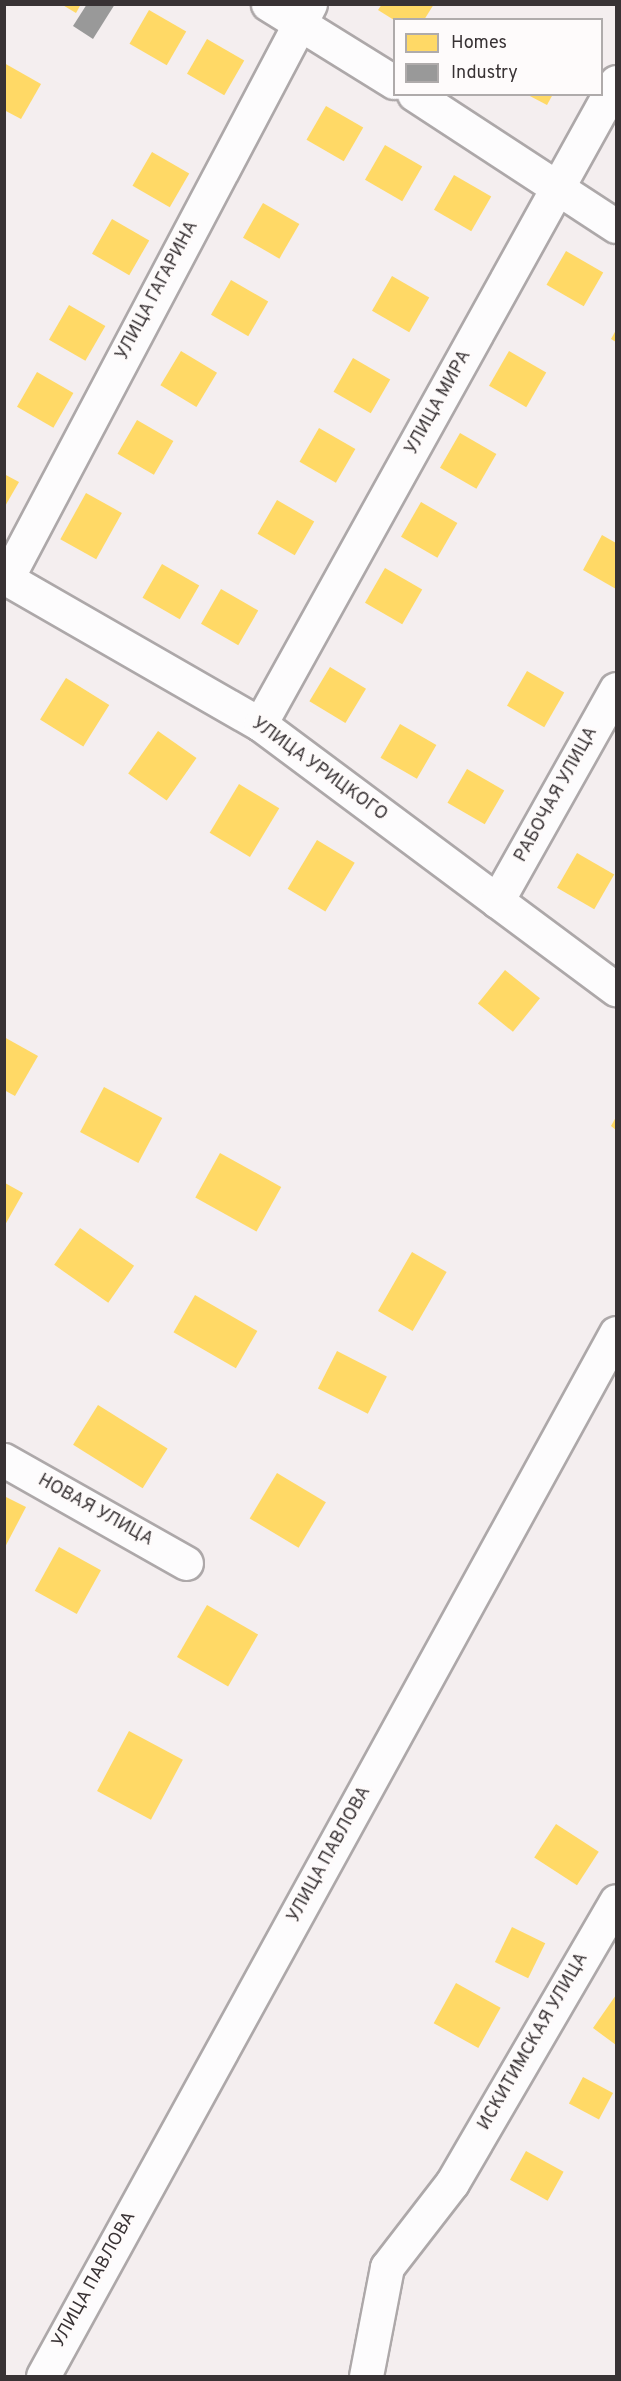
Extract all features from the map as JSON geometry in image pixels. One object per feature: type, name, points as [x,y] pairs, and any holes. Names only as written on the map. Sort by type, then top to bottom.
[{"type":"street","points":[[268,4],[305,13],[393,81]]},
{"type":"street","name":"УЛИЦА ГАГАРИНА","points":[[6,577],[305,13]]},
{"type":"street","name":"УЛИЦА МИРА","points":[[260,724],[616,82]]},
{"type":"street","points":[[417,96],[616,226]]},
{"type":"street","name":"УЛИЦА УРИЦКОГО","points":[[6,577],[260,724],[616,989]]},
{"type":"street","name":"РАБОЧАЯ УЛИЦА","points":[[497,901],[616,689]]},
{"type":"street","name":"УЛИЦА ПАВЛОВА","points":[[43,2376],[616,1333]]},
{"type":"street","name":"НОВАЯ УЛИЦА","points":[[4,1460],[186,1563]]},
{"type":"street","name":"ИСКИТИМСКАЯ УЛИЦА","points":[[366,2376],[387,2266],[452,2183],[616,1901]]},
{"type":"building: Homes","points":[[61,4],[81,4],[76,13]]},
{"type":"building: Homes","points":[[382,4],[434,4],[425,18],[393,19],[378,10]]},
{"type":"building: Homes","points":[[149,10],[186,32],[167,65],[130,44]]},
{"type":"building: Homes","points":[[207,39],[244,61],[224,95],[187,74]]},
{"type":"building: Homes","points":[[4,63],[41,84],[21,119],[4,110]]},
{"type":"building: Homes","points":[[530,96],[552,96],[547,105]]},
{"type":"building: Homes","points":[[326,106],[363,128],[344,161],[306,140]]},
{"type":"building: Homes","points":[[385,145],[422,166],[402,201],[365,180]]},
{"type":"building: Homes","points":[[152,152],[189,174],[170,207],[132,186]]},
{"type":"building: Homes","points":[[454,175],[491,196],[471,231],[434,210]]},
{"type":"building: Homes","points":[[263,203],[299,224],[279,259],[243,238]]},
{"type":"building: Homes","points":[[112,219],[149,240],[129,275],[92,254]]},
{"type":"building: Homes","points":[[566,251],[603,272],[584,306],[546,285]]},
{"type":"building: Homes","points":[[392,276],[429,298],[409,332],[372,311]]},
{"type":"building: Homes","points":[[231,280],[268,302],[248,336],[211,315]]},
{"type":"building: Homes","points":[[69,305],[105,326],[85,361],[49,340]]},
{"type":"building: Homes","points":[[616,330],[616,342],[611,339]]},
{"type":"building: Homes","points":[[181,351],[217,373],[196,407],[160,385]]},
{"type":"building: Homes","points":[[509,351],[546,372],[526,407],[489,386]]},
{"type":"building: Homes","points":[[353,358],[390,380],[371,413],[334,392]]},
{"type":"building: Homes","points":[[37,372],[73,393],[53,428],[17,407]]},
{"type":"building: Homes","points":[[137,420],[173,441],[154,475],[118,454]]},
{"type":"building: Homes","points":[[319,428],[355,449],[336,483],[300,462]]},
{"type":"building: Homes","points":[[460,433],[496,454],[476,489],[440,468]]},
{"type":"building: Homes","points":[[4,474],[19,482],[4,508]]},
{"type":"building: Homes","points":[[86,493],[122,513],[96,559],[60,539]]},
{"type":"building: Homes","points":[[277,500],[314,522],[295,555],[258,534]]},
{"type":"building: Homes","points":[[421,502],[457,523],[437,558],[401,537]]},
{"type":"building: Homes","points":[[602,535],[616,543],[616,589],[583,570]]},
{"type":"building: Homes","points":[[162,564],[199,586],[180,619],[142,598]]},
{"type":"building: Homes","points":[[385,568],[422,590],[402,624],[365,603]]},
{"type":"building: Homes","points":[[221,589],[258,610],[238,645],[201,624]]},
{"type":"building: Homes","points":[[330,667],[366,689],[345,723],[309,701]]},
{"type":"building: Homes","points":[[527,671],[564,692],[544,727],[507,706]]},
{"type":"building: Homes","points":[[66,678],[109,705],[83,747],[40,720]]},
{"type":"building: Homes","points":[[400,724],[436,745],[417,779],[380,758]]},
{"type":"building: Homes","points":[[158,731],[197,758],[167,801],[128,774]]},
{"type":"building: Homes","points":[[467,769],[504,790],[485,824],[448,803]]},
{"type":"building: Homes","points":[[239,784],[279,808],[250,857],[210,833]]},
{"type":"building: Homes","points":[[317,840],[355,863],[325,912],[288,889]]},
{"type":"building: Homes","points":[[577,853],[614,874],[594,909],[557,888]]},
{"type":"building: Homes","points":[[505,970],[540,998],[513,1032],[478,1003]]},
{"type":"building: Homes","points":[[4,1037],[38,1056],[15,1096],[4,1090]]},
{"type":"building: Homes","points":[[104,1087],[162,1118],[138,1163],[80,1132]]},
{"type":"building: Homes","points":[[616,1117],[616,1130],[611,1126]]},
{"type":"building: Homes","points":[[220,1153],[281,1187],[256,1232],[195,1198]]},
{"type":"building: Homes","points":[[5,1183],[23,1193],[5,1225]]},
{"type":"building: Homes","points":[[80,1228],[134,1266],[108,1303],[54,1265]]},
{"type":"building: Homes","points":[[412,1252],[447,1272],[413,1331],[378,1311]]},
{"type":"building: Homes","points":[[195,1295],[257,1331],[236,1368],[174,1332]]},
{"type":"building: Homes","points":[[337,1351],[387,1376],[368,1414],[318,1388]]},
{"type":"building: Homes","points":[[98,1405],[168,1448],[143,1488],[73,1445]]},
{"type":"building: Homes","points":[[277,1473],[326,1502],[299,1548],[250,1518]]},
{"type":"building: Homes","points":[[4,1496],[26,1507],[4,1549]]},
{"type":"building: Homes","points":[[59,1547],[101,1570],[77,1614],[35,1591]]},
{"type":"building: Homes","points":[[207,1605],[258,1634],[228,1686],[177,1657]]},
{"type":"building: Homes","points":[[129,1731],[183,1760],[151,1820],[97,1791]]},
{"type":"building: Homes","points":[[556,1824],[599,1852],[577,1885],[534,1858]]},
{"type":"building: Homes","points":[[512,1927],[545,1943],[528,1978],[495,1962]]},
{"type":"building: Homes","points":[[456,1983],[501,2008],[478,2048],[434,2023]]},
{"type":"building: Homes","points":[[616,1995],[616,2045],[593,2028]]},
{"type":"building: Homes","points":[[583,2077],[613,2093],[599,2119],[569,2103]]},
{"type":"building: Homes","points":[[526,2151],[564,2172],[548,2201],[510,2180]]},
{"type":"building: Industry","points":[[87,4],[115,4],[93,39],[73,26]]}]
